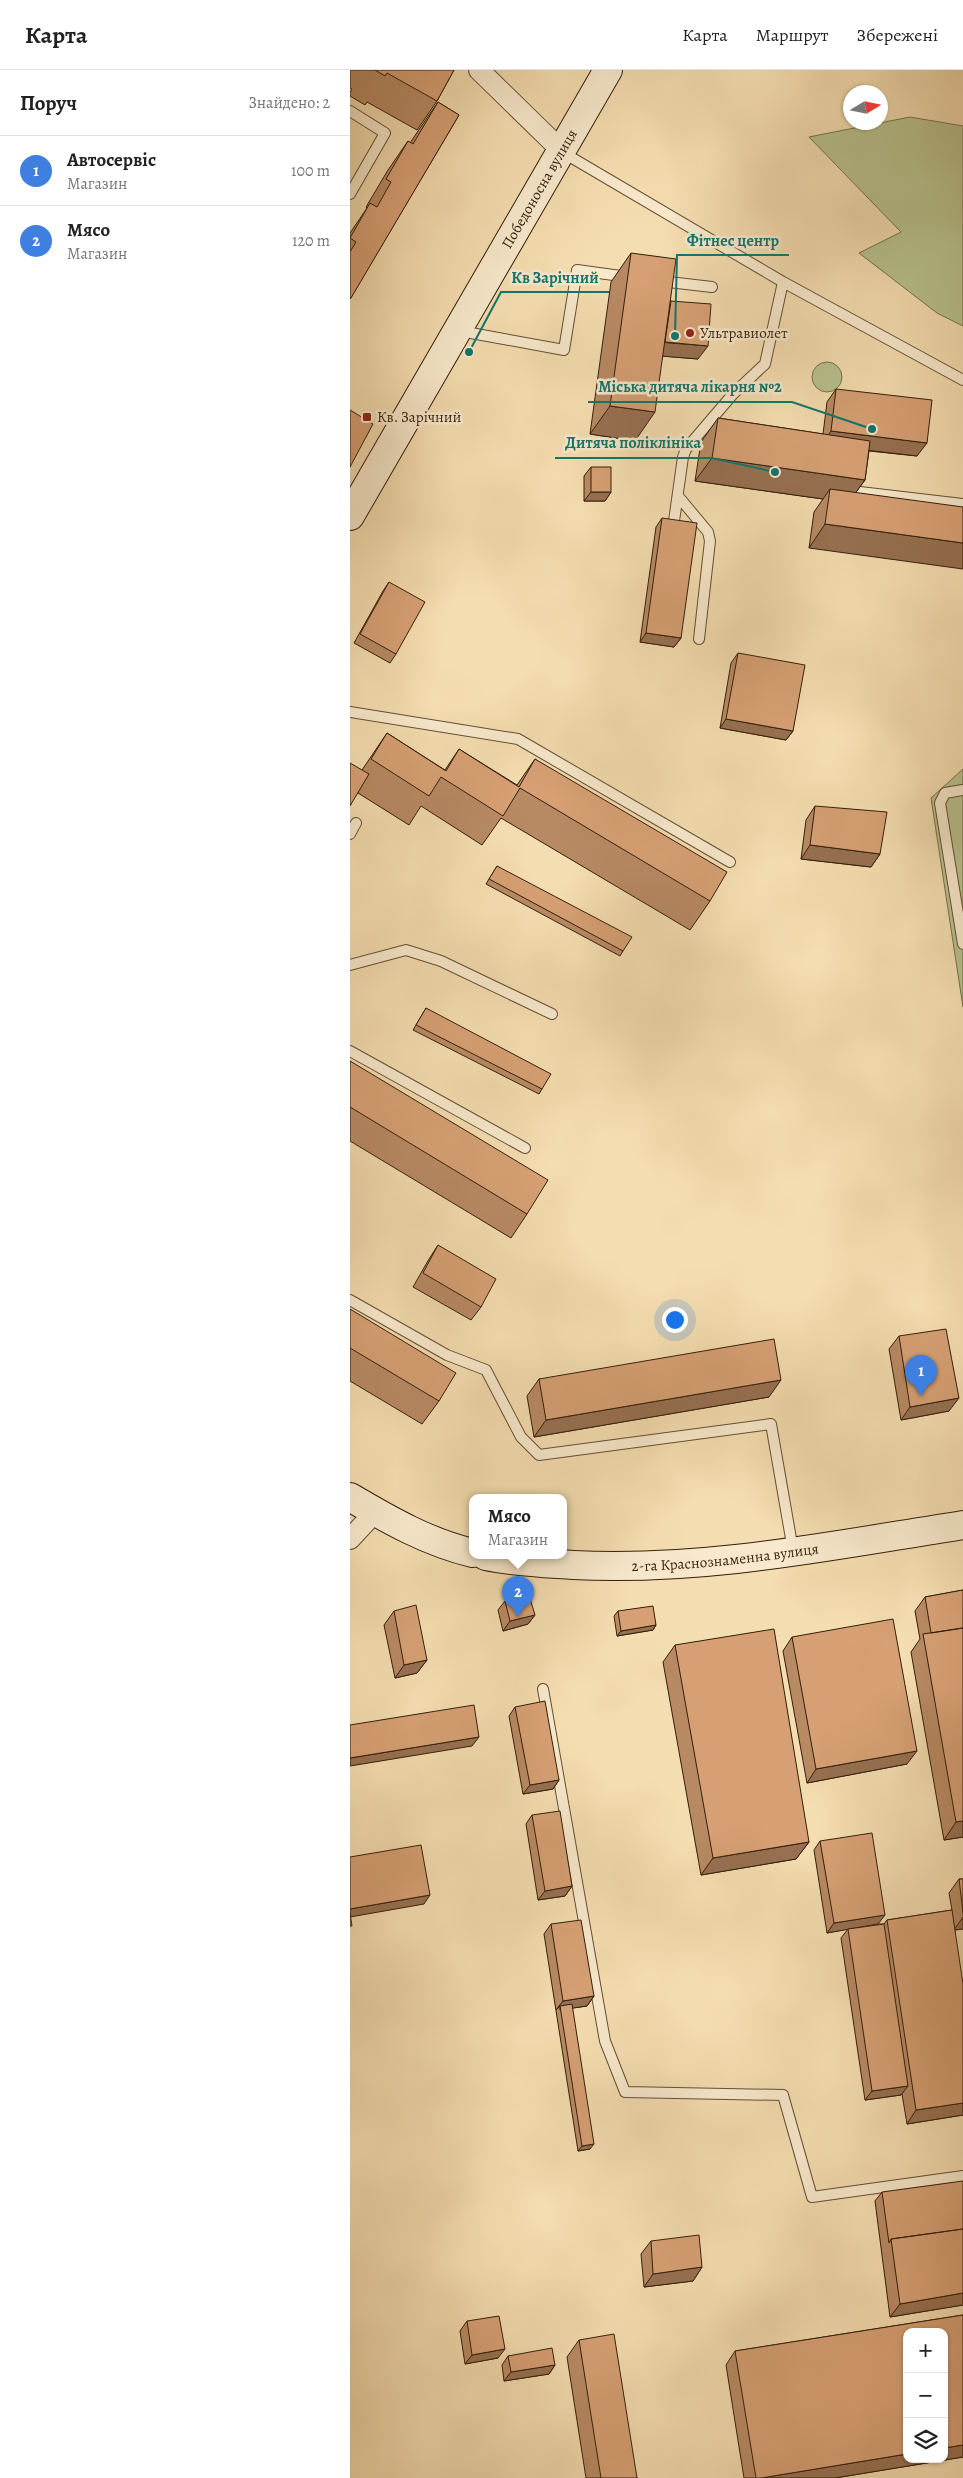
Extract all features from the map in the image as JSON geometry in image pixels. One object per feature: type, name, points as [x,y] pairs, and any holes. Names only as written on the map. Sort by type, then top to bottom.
[{"type":"street","points":[[479,70],[562,151]]},
{"type":"street","name":"Победоносна вулиця","points":[[350,516],[459,331],[608,70]]},
{"type":"street","points":[[350,1497],[402,1527],[469,1552]]},
{"type":"street","points":[[350,1539],[375,1512]]},
{"type":"street","name":"2-га Краснознаменна вулиця","points":[[502,1559],[592,1566],[665,1566],[746,1558],[963,1525]]},
{"type":"lane","points":[[350,111],[385,133],[350,194]]},
{"type":"lane","points":[[562,151],[783,282],[963,380]]},
{"type":"lane","points":[[459,331],[564,350],[577,270],[712,287]]},
{"type":"lane","points":[[674,521],[683,457],[686,450],[733,394],[765,364],[783,282]]},
{"type":"lane","points":[[860,492],[963,504]]},
{"type":"lane","points":[[678,496],[708,532],[710,541],[699,639]]},
{"type":"lane","points":[[350,712],[518,739],[730,862]]},
{"type":"lane","points":[[963,790],[944,793],[940,803],[963,944]]},
{"type":"lane","points":[[350,834],[356,823]]},
{"type":"lane","points":[[350,965],[406,950],[440,961],[552,1014]]},
{"type":"lane","points":[[350,1052],[525,1148]]},
{"type":"lane","points":[[350,1300],[447,1355],[486,1370],[521,1436],[539,1455],[771,1424],[793,1551]]},
{"type":"lane","points":[[543,1689],[605,2041],[625,2092],[783,2095],[812,2197],[963,2176]]},
{"type":"green space","points":[[910,117],[963,126],[963,326],[937,313],[859,253],[901,232],[809,137],[844,130],[888,130],[888,121]]},
{"type":"green space","points":[[827,362],[838,366],[842,377],[838,388],[827,392],[816,388],[812,377],[816,366]]},
{"type":"green space","points":[[963,769],[963,1007],[931,798]]},
{"type":"building","points":[[375,70],[454,70],[437,101],[387,73],[385,76]]},
{"type":"building","points":[[438,102],[459,115],[351,298],[350,252],[356,242],[350,238],[370,203],[377,207],[391,182],[386,179],[408,141],[413,144]]},
{"type":"building","points":[[631,253],[676,259],[655,412],[610,406]]},
{"type":"building","points":[[671,301],[711,304],[708,346],[665,342]]},
{"type":"building","points":[[836,389],[932,400],[927,443],[831,431]]},
{"type":"building","points":[[350,410],[373,424],[350,467]]},
{"type":"building","points":[[718,418],[870,441],[865,480],[712,458]]},
{"type":"building","points":[[591,467],[611,467],[611,492],[591,492]]},
{"type":"building","points":[[830,489],[963,507],[963,543],[825,524]]},
{"type":"building","points":[[662,518],[697,523],[681,638],[646,633]]},
{"type":"building","points":[[389,582],[425,602],[396,654],[360,634]]},
{"type":"building","points":[[738,653],[805,665],[793,731],[726,719]]},
{"type":"building","points":[[387,733],[446,771],[459,749],[519,787],[535,759],[727,872],[710,901],[520,788],[503,816],[441,777],[429,796],[371,759]]},
{"type":"building","points":[[350,763],[369,774],[350,806]]},
{"type":"building","points":[[815,806],[887,812],[880,854],[810,845]]},
{"type":"building","points":[[497,866],[632,937],[623,951],[489,879]]},
{"type":"building","points":[[426,1008],[551,1074],[542,1089],[416,1025]]},
{"type":"building","points":[[350,1061],[548,1180],[527,1214],[350,1107]]},
{"type":"building","points":[[438,1245],[496,1279],[481,1307],[423,1273]]},
{"type":"building","points":[[350,1309],[456,1373],[439,1401],[350,1348]]},
{"type":"building","points":[[946,1329],[959,1398],[910,1407],[899,1336]]},
{"type":"building","points":[[774,1339],[781,1380],[546,1420],[539,1379]]},
{"type":"building","points":[[963,1590],[963,1628],[931,1633],[925,1597]]},
{"type":"building","points":[[529,1595],[535,1615],[510,1621],[505,1601]]},
{"type":"building","points":[[416,1605],[427,1660],[404,1665],[394,1611]]},
{"type":"building","points":[[653,1606],[656,1625],[621,1631],[618,1611]]},
{"type":"building","points":[[893,1619],[917,1751],[816,1769],[792,1637]]},
{"type":"building","points":[[963,1628],[963,1821],[956,1822],[923,1634]]},
{"type":"building","points":[[774,1629],[809,1842],[713,1858],[675,1645]]},
{"type":"building","points":[[545,1701],[559,1780],[530,1785],[515,1707]]},
{"type":"building","points":[[474,1705],[479,1737],[350,1758],[350,1725]]},
{"type":"building","points":[[560,1811],[572,1886],[545,1891],[532,1815]]},
{"type":"building","points":[[872,1833],[885,1915],[834,1923],[820,1841]]},
{"type":"building","points":[[421,1845],[430,1895],[350,1909],[350,1857]]},
{"type":"building","points":[[959,1879],[963,1879],[963,1912]]},
{"type":"building","points":[[952,1910],[963,1984],[963,2103],[916,2110],[887,1920]]},
{"type":"building","points":[[581,1920],[594,1996],[563,2001],[551,1924]]},
{"type":"building","points":[[884,1924],[908,2086],[872,2091],[848,1929]]},
{"type":"building","points":[[572,2004],[594,2144],[582,2146],[560,2006]]},
{"type":"building","points":[[963,2181],[963,2229],[891,2239],[889,2243],[882,2192]]},
{"type":"building","points":[[963,2229],[963,2293],[900,2304],[891,2239]]},
{"type":"building","points":[[699,2235],[702,2267],[653,2274],[651,2241]]},
{"type":"building","points":[[963,2315],[963,2445],[948,2447],[948,2328],[903,2328],[903,2455],[756,2478],[735,2351]]},
{"type":"building","points":[[499,2316],[505,2349],[472,2355],[467,2321]]},
{"type":"building","points":[[614,2334],[637,2478],[601,2478],[579,2340]]},
{"type":"building","points":[[552,2348],[555,2365],[511,2372],[508,2356]]},
{"type":"place","name":"Ультравиолет","points":[[690,333]]},
{"type":"place","name":"Фітнес центр","points":[[675,336]]},
{"type":"place","name":"Кв Зарічний","points":[[469,352]]},
{"type":"place","name":"Кв. Зарічний","points":[[367,417]]},
{"type":"place","name":"Міська дитяча лікарня №2","points":[[872,429]]},
{"type":"place","name":"Дитяча поліклініка","points":[[775,472]]},
{"type":"place","name":"Автосервіс","points":[[921,1396]]},
{"type":"place","name":"Мясо","points":[[518,1617]]}]
